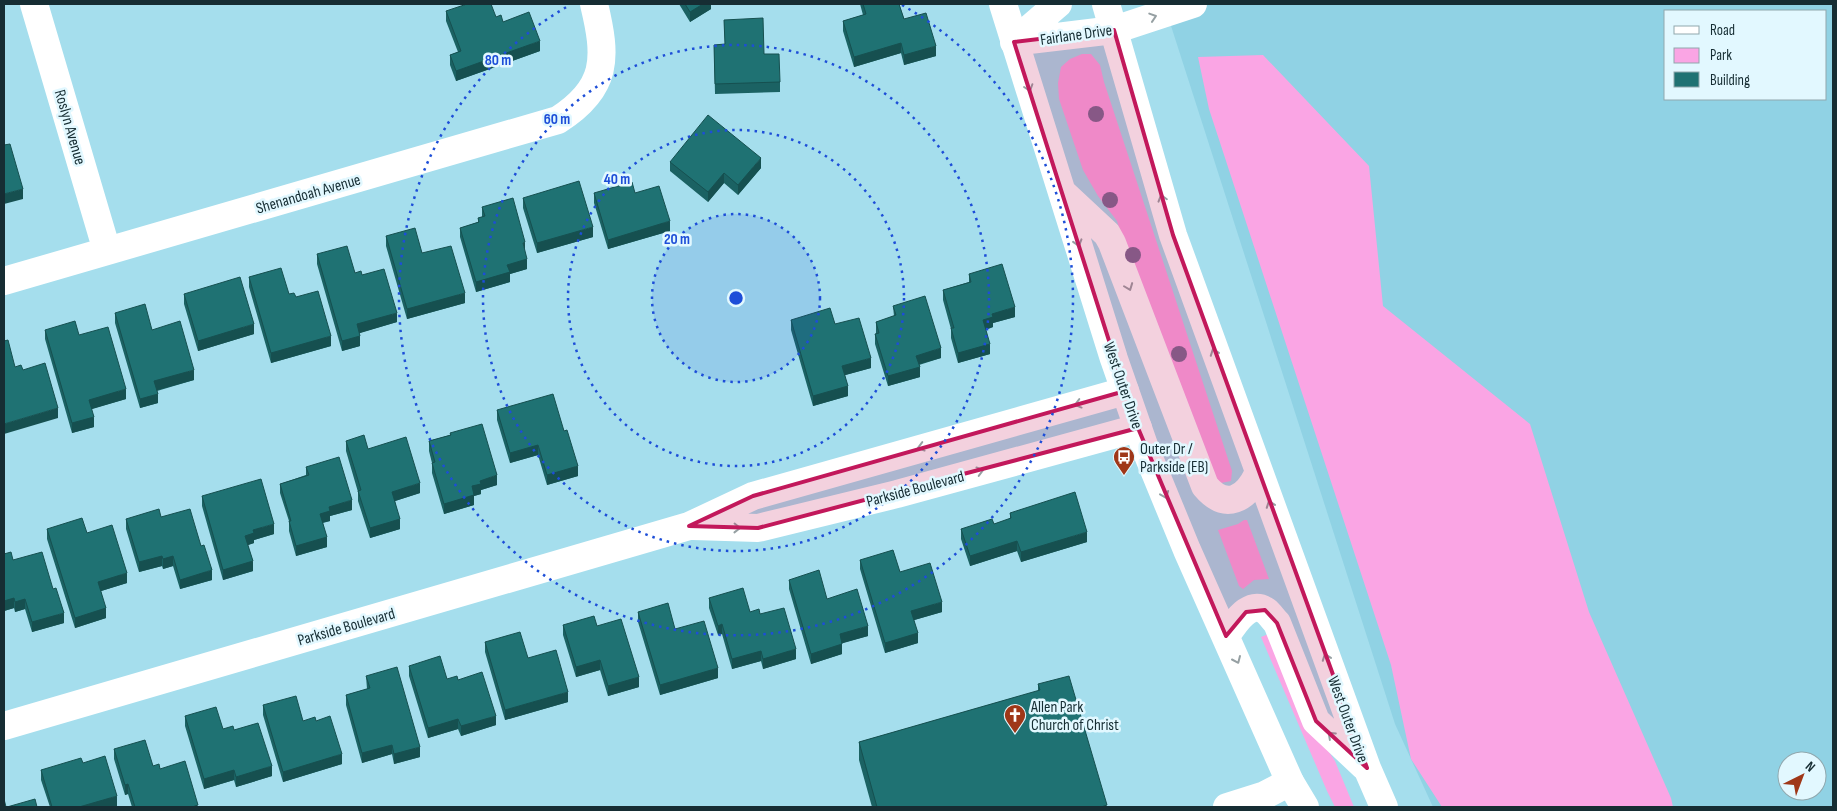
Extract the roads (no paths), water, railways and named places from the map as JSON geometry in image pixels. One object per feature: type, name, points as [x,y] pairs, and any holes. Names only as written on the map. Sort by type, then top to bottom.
[{"type":"street","name":"Roslyn Avenue","points":[[34,4],[106,251]]},
{"type":"street","name":"Shenandoah Avenue","points":[[4,281],[558,120],[576,108],[592,90],[597,80],[602,58],[602,36],[594,4]]},
{"type":"street","name":"West Outer Drive","points":[[1003,4],[1138,428],[1187,550],[1290,782],[1305,807]]},
{"type":"street","name":"Fairlane Drive","points":[[1014,42],[1058,4]]},
{"type":"street","name":"West Outer Drive","points":[[1106,4],[1173,236],[1258,474],[1367,768],[1384,807]]},
{"type":"street","name":"Fairlane Drive","points":[[1014,42],[1114,30],[1193,4]]},
{"type":"street","points":[[1062,192],[1107,234],[1112,243],[1205,486],[1212,494],[1222,499],[1233,499],[1244,495],[1252,486],[1258,474]]},
{"type":"street","name":"Parkside Boulevard","points":[[4,726],[689,526],[753,496],[884,457],[1125,391]]},
{"type":"street","name":"Parkside Boulevard","points":[[689,526],[758,528],[897,494],[1138,428]]},
{"type":"street","points":[[1226,636],[1235,622],[1246,612],[1256,608],[1265,610],[1277,623],[1316,721],[1367,768]]},
{"type":"street","points":[[1227,807],[1265,795],[1290,782]]},
{"type":"place","name":"Outer Dr / Parkside (EB)","points":[[1124,476]]},
{"type":"place","name":"Allen Park Church of Christ","points":[[1015,734]]}]
